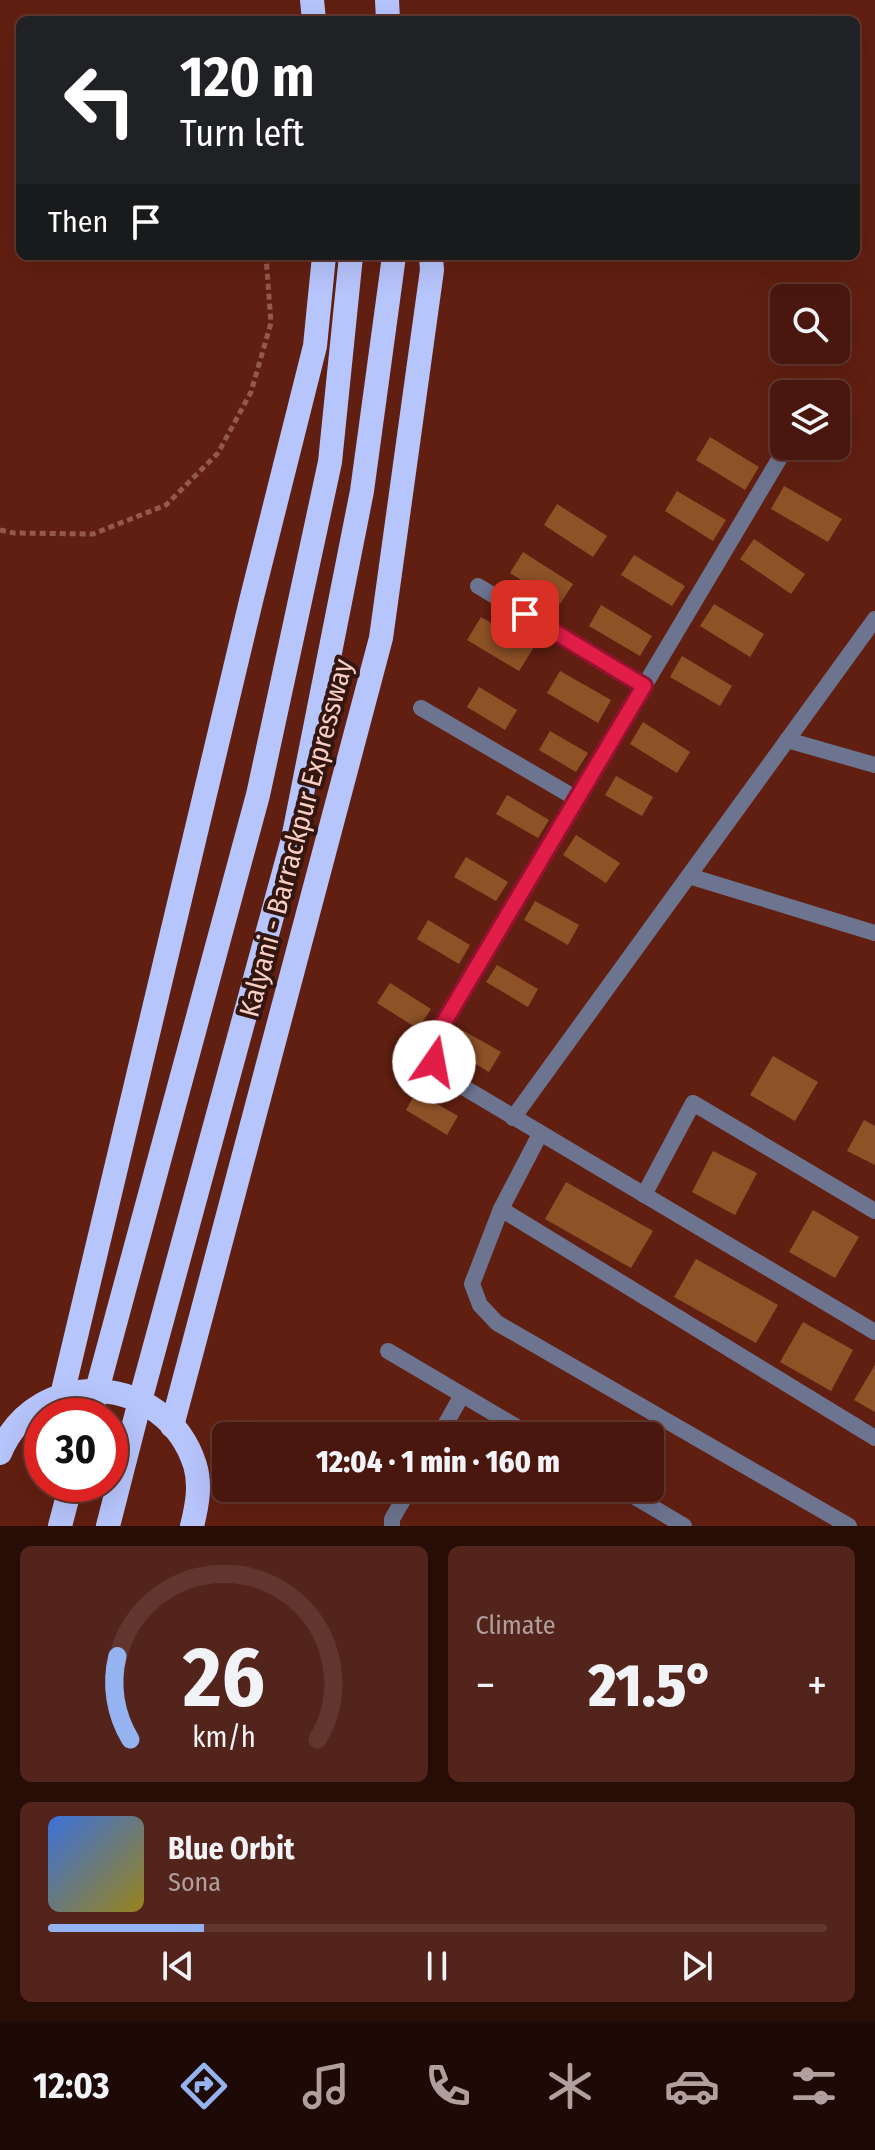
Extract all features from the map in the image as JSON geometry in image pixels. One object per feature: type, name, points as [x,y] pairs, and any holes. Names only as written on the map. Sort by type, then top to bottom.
[{"type":"highway","points":[[62,1395],[251,601],[315,346],[324,260]]},
{"type":"highway","points":[[95,1398],[258,795],[330,462],[351,260]]},
{"type":"highway","points":[[108,1526],[293,839],[362,491],[393,260]]},
{"type":"highway","name":"Kalyani - Barrackpur Expressway","points":[[172,1426],[381,638],[431,260]]},
{"type":"highway","points":[[2,1442],[30,1412],[62,1395],[97,1390],[130,1396],[159,1411],[181,1436],[195,1466],[198,1498],[192,1526]]},
{"type":"highway","points":[[60,1526],[66,1502]]},
{"type":"street","points":[[779,460],[437,1034],[431,1051],[443,1075],[875,1332]]},
{"type":"street","points":[[478,586],[644,686]]},
{"type":"street","points":[[513,1118],[875,619]]},
{"type":"street","points":[[421,708],[577,799]]},
{"type":"street","points":[[787,740],[875,765]]},
{"type":"street","points":[[689,876],[875,933]]},
{"type":"street","points":[[644,1195],[693,1103],[875,1211]]},
{"type":"street","points":[[540,1134],[501,1209],[472,1284],[480,1305],[497,1323],[839,1524]]},
{"type":"street","points":[[501,1209],[875,1438]]},
{"type":"street","points":[[388,1351],[508,1422]]},
{"type":"street","points":[[447,1422],[462,1395]]},
{"type":"street","points":[[392,1526],[392,1519],[402,1502]]},
{"type":"street","points":[[644,1502],[684,1526]]},
{"type":"path","points":[[0,530],[93,534],[166,505],[218,453],[251,392],[271,323],[266,260]]},
{"type":"building","points":[[710,437],[759,467],[745,490],[696,460]]},
{"type":"building","points":[[784,486],[842,519],[828,542],[771,509]]},
{"type":"building","points":[[677,491],[726,520],[713,541],[665,511]]},
{"type":"building","points":[[557,504],[607,536],[593,557],[544,525]]},
{"type":"building","points":[[754,539],[805,574],[791,594],[740,559]]},
{"type":"building","points":[[523,552],[573,584],[560,604],[510,573]]},
{"type":"building","points":[[634,555],[685,586],[672,606],[621,575]]},
{"type":"building","points":[[714,604],[764,634],[750,657],[700,626]]},
{"type":"building","points":[[601,605],[652,636],[640,656],[589,626]]},
{"type":"building","points":[[481,617],[534,647],[519,671],[467,640]]},
{"type":"building","points":[[682,656],[732,686],[720,706],[670,677]]},
{"type":"building","points":[[560,671],[611,700],[598,723],[547,693]]},
{"type":"building","points":[[479,687],[517,710],[505,730],[467,707]]},
{"type":"building","points":[[643,722],[690,752],[677,773],[630,744]]},
{"type":"building","points":[[550,731],[588,753],[576,772],[539,750]]},
{"type":"building","points":[[616,776],[653,797],[642,816],[605,795]]},
{"type":"building","points":[[507,795],[549,820],[538,838],[496,814]]},
{"type":"building","points":[[576,835],[620,863],[606,883],[563,855]]},
{"type":"building","points":[[466,857],[508,882],[496,901],[454,877]]},
{"type":"building","points":[[535,901],[579,925],[568,945],[524,920]]},
{"type":"building","points":[[428,920],[470,945],[459,964],[417,939]]},
{"type":"building","points":[[497,965],[538,989],[528,1007],[486,982]]},
{"type":"building","points":[[390,983],[431,1009],[418,1029],[377,1003]]},
{"type":"building","points":[[457,1027],[501,1052],[489,1072],[445,1046]]},
{"type":"building","points":[[773,1056],[818,1082],[795,1121],[750,1095]]},
{"type":"building","points":[[416,1092],[458,1116],[447,1135],[406,1110]]},
{"type":"building","points":[[864,1120],[875,1126],[875,1165],[847,1151]]},
{"type":"building","points":[[713,1151],[757,1173],[735,1215],[692,1192]]},
{"type":"building","points":[[566,1182],[653,1231],[631,1268],[545,1219]]},
{"type":"building","points":[[813,1210],[859,1237],[835,1278],[789,1252]]},
{"type":"building","points":[[696,1259],[778,1305],[756,1343],[674,1297]]},
{"type":"building","points":[[803,1322],[853,1350],[831,1391],[780,1362]]},
{"type":"building","points":[[875,1365],[875,1412],[854,1400]]},
{"type":"route","points":[[434,1062],[431,1051],[437,1034],[644,686],[525,614]]}]
